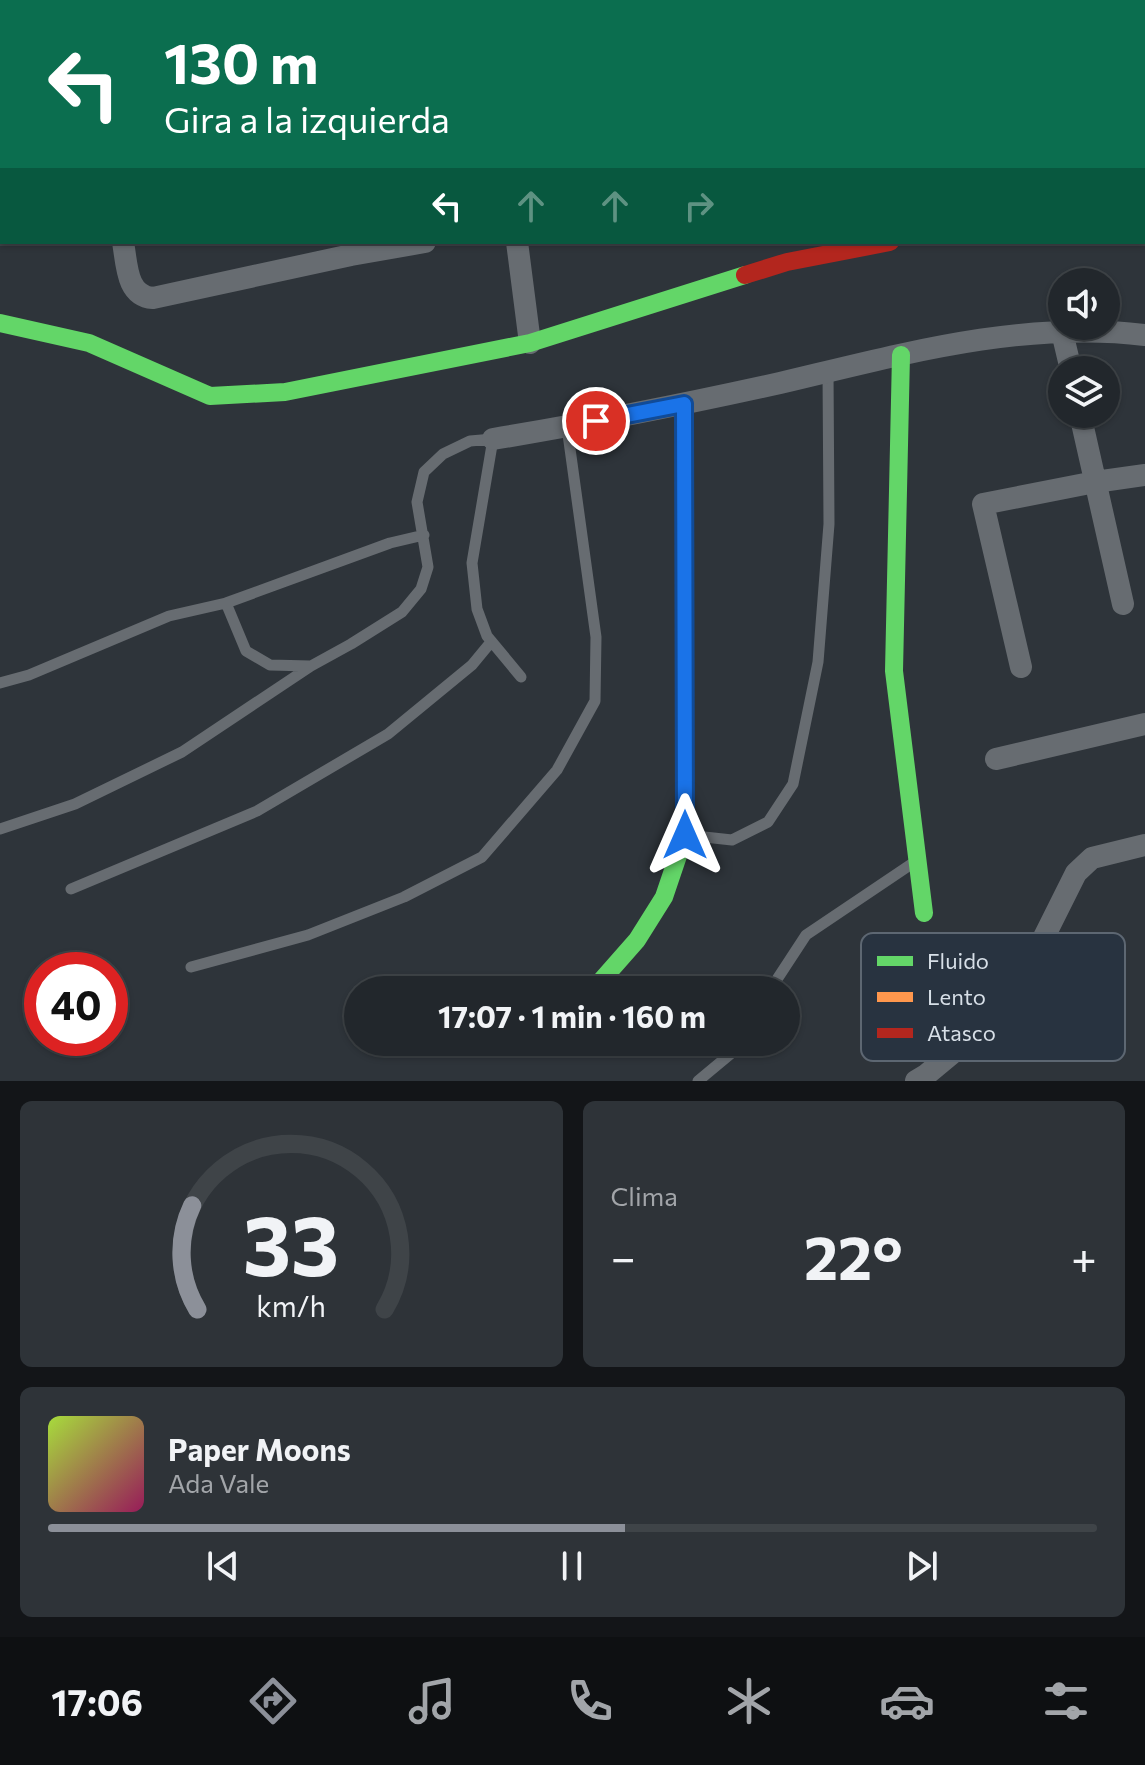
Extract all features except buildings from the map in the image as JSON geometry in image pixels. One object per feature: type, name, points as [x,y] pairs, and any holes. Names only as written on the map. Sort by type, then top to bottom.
[{"type":"street","points":[[123,244],[131,281],[137,294],[144,298],[414,244]]},
{"type":"street","points":[[517,244],[530,343]]},
{"type":"street","points":[[0,323],[89,343],[210,396],[285,392],[530,343],[785,252],[869,244]]},
{"type":"street","points":[[1120,332],[1145,335]]},
{"type":"street","points":[[493,439],[684,404],[966,341],[1048,333]]},
{"type":"street","points":[[901,355],[894,671],[924,913]]},
{"type":"street","points":[[605,976],[637,940],[664,897],[685,835],[684,404]]},
{"type":"street","points":[[1083,428],[1123,604]]},
{"type":"street","points":[[1021,667],[983,504],[1145,475]]},
{"type":"street","points":[[996,759],[1145,724]]},
{"type":"street","points":[[1046,933],[1076,873],[1092,858],[1145,845]]},
{"type":"street","points":[[916,1081],[943,1061]]},
{"type":"lane","points":[[685,835],[732,840],[768,822],[793,784],[818,662],[829,524],[828,371]]},
{"type":"lane","points":[[191,967],[308,935],[404,897],[482,857],[557,770],[595,701],[596,637],[567,427]]},
{"type":"lane","points":[[0,829],[75,804],[182,752],[311,666],[402,612],[421,589],[428,567],[417,502],[424,472],[443,454],[470,441],[493,439],[472,563],[477,609],[487,636],[521,677]]},
{"type":"lane","points":[[0,683],[29,675],[169,616],[226,603],[390,543],[424,535]]},
{"type":"lane","points":[[226,603],[246,651],[270,665],[311,666]]},
{"type":"lane","points":[[71,889],[257,811],[388,734],[472,665],[491,642]]},
{"type":"lane","points":[[779,976],[806,935],[917,861]]},
{"type":"lane","points":[[698,1081],[728,1056]]},
{"type":"traffic: fast","points":[[0,323],[89,343],[210,396],[285,392],[530,343],[745,275]]},
{"type":"traffic: fast","points":[[901,355],[894,671],[924,913]]},
{"type":"traffic: fast","points":[[605,976],[637,940],[664,897],[685,835],[684,534]]},
{"type":"traffic: slow","points":[[684,404],[684,534]]},
{"type":"traffic: jam","points":[[745,275],[787,262],[880,244]]},
{"type":"route","points":[[596,421],[684,404],[685,835]]}]
